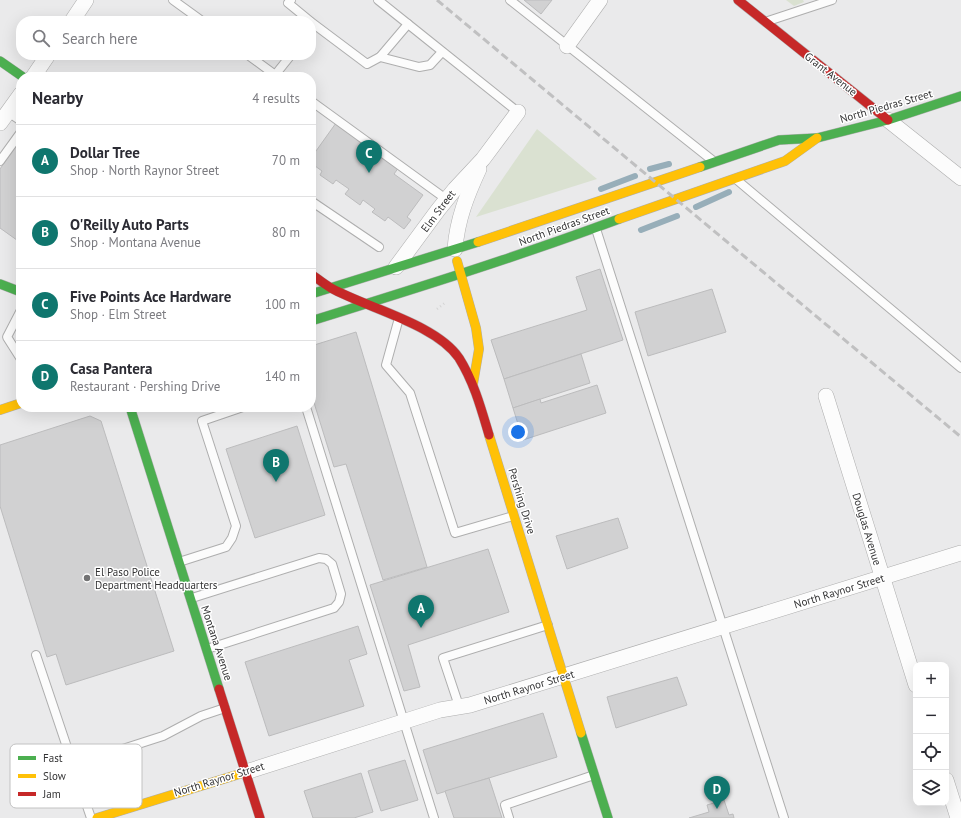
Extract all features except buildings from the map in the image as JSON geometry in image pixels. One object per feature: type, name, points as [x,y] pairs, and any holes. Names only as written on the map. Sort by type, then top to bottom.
[{"type":"main road","name":"Grant Avenue","points":[[738,0],[888,120]]},
{"type":"main road","points":[[0,62],[16,72]]},
{"type":"main road","name":"North Piedras Street","points":[[316,292],[648,185],[714,161],[779,140],[817,138],[888,120],[961,96]]},
{"type":"main road","name":"North Piedras Street","points":[[316,319],[460,275],[595,228],[733,177],[785,161],[817,138]]},
{"type":"main road","name":"Elm Street","points":[[455,248],[460,275],[476,328],[479,349],[473,384]]},
{"type":"main road","name":"Pershing Drive","points":[[316,278],[331,288],[412,322],[444,343],[458,357],[473,384],[608,818]]},
{"type":"main road","points":[[0,284],[16,290]]},
{"type":"main road","points":[[0,410],[16,405]]},
{"type":"main road","name":"Montana Avenue","points":[[132,412],[260,818]]},
{"type":"main road","name":"North Raynor Street","points":[[142,804],[246,772]]},
{"type":"main road","name":"North Raynor Street","points":[[97,818],[129,808]]},
{"type":"street","points":[[75,16],[86,0]]},
{"type":"street","points":[[566,46],[600,0]]},
{"type":"street","points":[[36,72],[45,60]]},
{"type":"street","points":[[4,118],[16,101]]},
{"type":"street","name":"Elm Street","points":[[396,267],[446,199],[483,159],[518,112]]},
{"type":"street","name":"Grant Avenue","points":[[888,120],[961,178]]},
{"type":"street","name":"Elm Street","points":[[455,248],[456,228],[483,159]]},
{"type":"street","name":"Douglas Avenue","points":[[826,396],[913,676]]},
{"type":"street","name":"North Raynor Street","points":[[246,772],[404,721],[470,704],[564,676],[961,553]]},
{"type":"street","points":[[949,790],[958,818]]},
{"type":"lane","points":[[173,0],[195,16]]},
{"type":"lane","points":[[291,0],[288,3],[302,16]]},
{"type":"lane","points":[[378,0],[518,112]]},
{"type":"lane","points":[[510,0],[566,46],[714,161]]},
{"type":"lane","points":[[765,22],[832,0]]},
{"type":"lane","points":[[316,28],[367,64],[380,57],[408,24]]},
{"type":"lane","points":[[380,57],[419,67],[430,65],[442,52]]},
{"type":"lane","points":[[255,60],[271,72]]},
{"type":"lane","points":[[280,72],[288,60]]},
{"type":"lane","points":[[316,105],[446,199]]},
{"type":"lane","points":[[4,118],[16,120]]},
{"type":"lane","points":[[0,161],[16,139]]},
{"type":"lane","points":[[733,177],[961,368]]},
{"type":"lane","points":[[316,204],[380,246]]},
{"type":"lane","points":[[595,228],[784,818]]},
{"type":"lane","points":[[16,317],[3,336],[16,353]]},
{"type":"lane","points":[[399,317],[386,365],[410,393],[456,533],[514,516]]},
{"type":"lane","points":[[179,562],[226,547],[232,538],[236,526],[202,420],[215,412]]},
{"type":"lane","points":[[308,412],[434,818]]},
{"type":"lane","points":[[190,599],[319,558],[326,559],[332,564],[341,594],[339,602],[334,608],[206,649]]},
{"type":"lane","points":[[459,706],[443,658],[548,625]]},
{"type":"lane","points":[[36,655],[66,744]]},
{"type":"lane","points":[[139,744],[163,736],[201,716],[225,708]]},
{"type":"lane","points":[[509,818],[505,805],[595,775]]},
{"type":"lane","points":[[88,808],[91,818]]},
{"type":"green space","points":[[786,0],[803,0],[804,2],[794,6]]},
{"type":"green space","points":[[537,129],[597,179],[476,217]]},
{"type":"waterway","points":[[650,169],[669,164]]},
{"type":"waterway","points":[[601,189],[635,176]]},
{"type":"waterway","points":[[696,207],[729,192]]},
{"type":"waterway","points":[[641,230],[677,216]]},
{"type":"railway","points":[[437,0],[961,437]]},
{"type":"traffic: fast","points":[[0,61],[16,72]]},
{"type":"traffic: fast","points":[[700,167],[779,140],[817,138],[888,120],[961,96]]},
{"type":"traffic: fast","points":[[316,319],[504,260],[619,219]]},
{"type":"traffic: fast","points":[[316,292],[478,242]]},
{"type":"traffic: fast","points":[[0,284],[16,290]]},
{"type":"traffic: fast","points":[[132,412],[219,689]]},
{"type":"traffic: fast","points":[[581,733],[608,818]]},
{"type":"traffic: slow","points":[[619,219],[785,161],[817,138]]},
{"type":"traffic: slow","points":[[478,242],[700,167]]},
{"type":"traffic: slow","points":[[457,261],[476,328],[479,349],[473,384]]},
{"type":"traffic: slow","points":[[0,410],[16,405]]},
{"type":"traffic: slow","points":[[489,435],[581,733]]},
{"type":"traffic: slow","points":[[142,804],[246,772]]},
{"type":"traffic: slow","points":[[97,818],[129,808]]},
{"type":"traffic: jam","points":[[738,0],[888,120]]},
{"type":"traffic: jam","points":[[316,278],[328,286],[346,295],[418,326],[448,346],[459,358],[469,376],[477,395],[489,435]]},
{"type":"traffic: jam","points":[[219,689],[260,818]]},
{"type":"place","name":"Five Points Ace Hardware","points":[[369,173]]},
{"type":"place","name":"O'Reilly Auto Parts","points":[[276,482]]},
{"type":"place","name":"El Paso Police Department Headquarters","points":[[87,578]]},
{"type":"place","name":"Dollar Tree","points":[[421,628]]},
{"type":"place","name":"Casa Pantera","points":[[717,809]]}]
